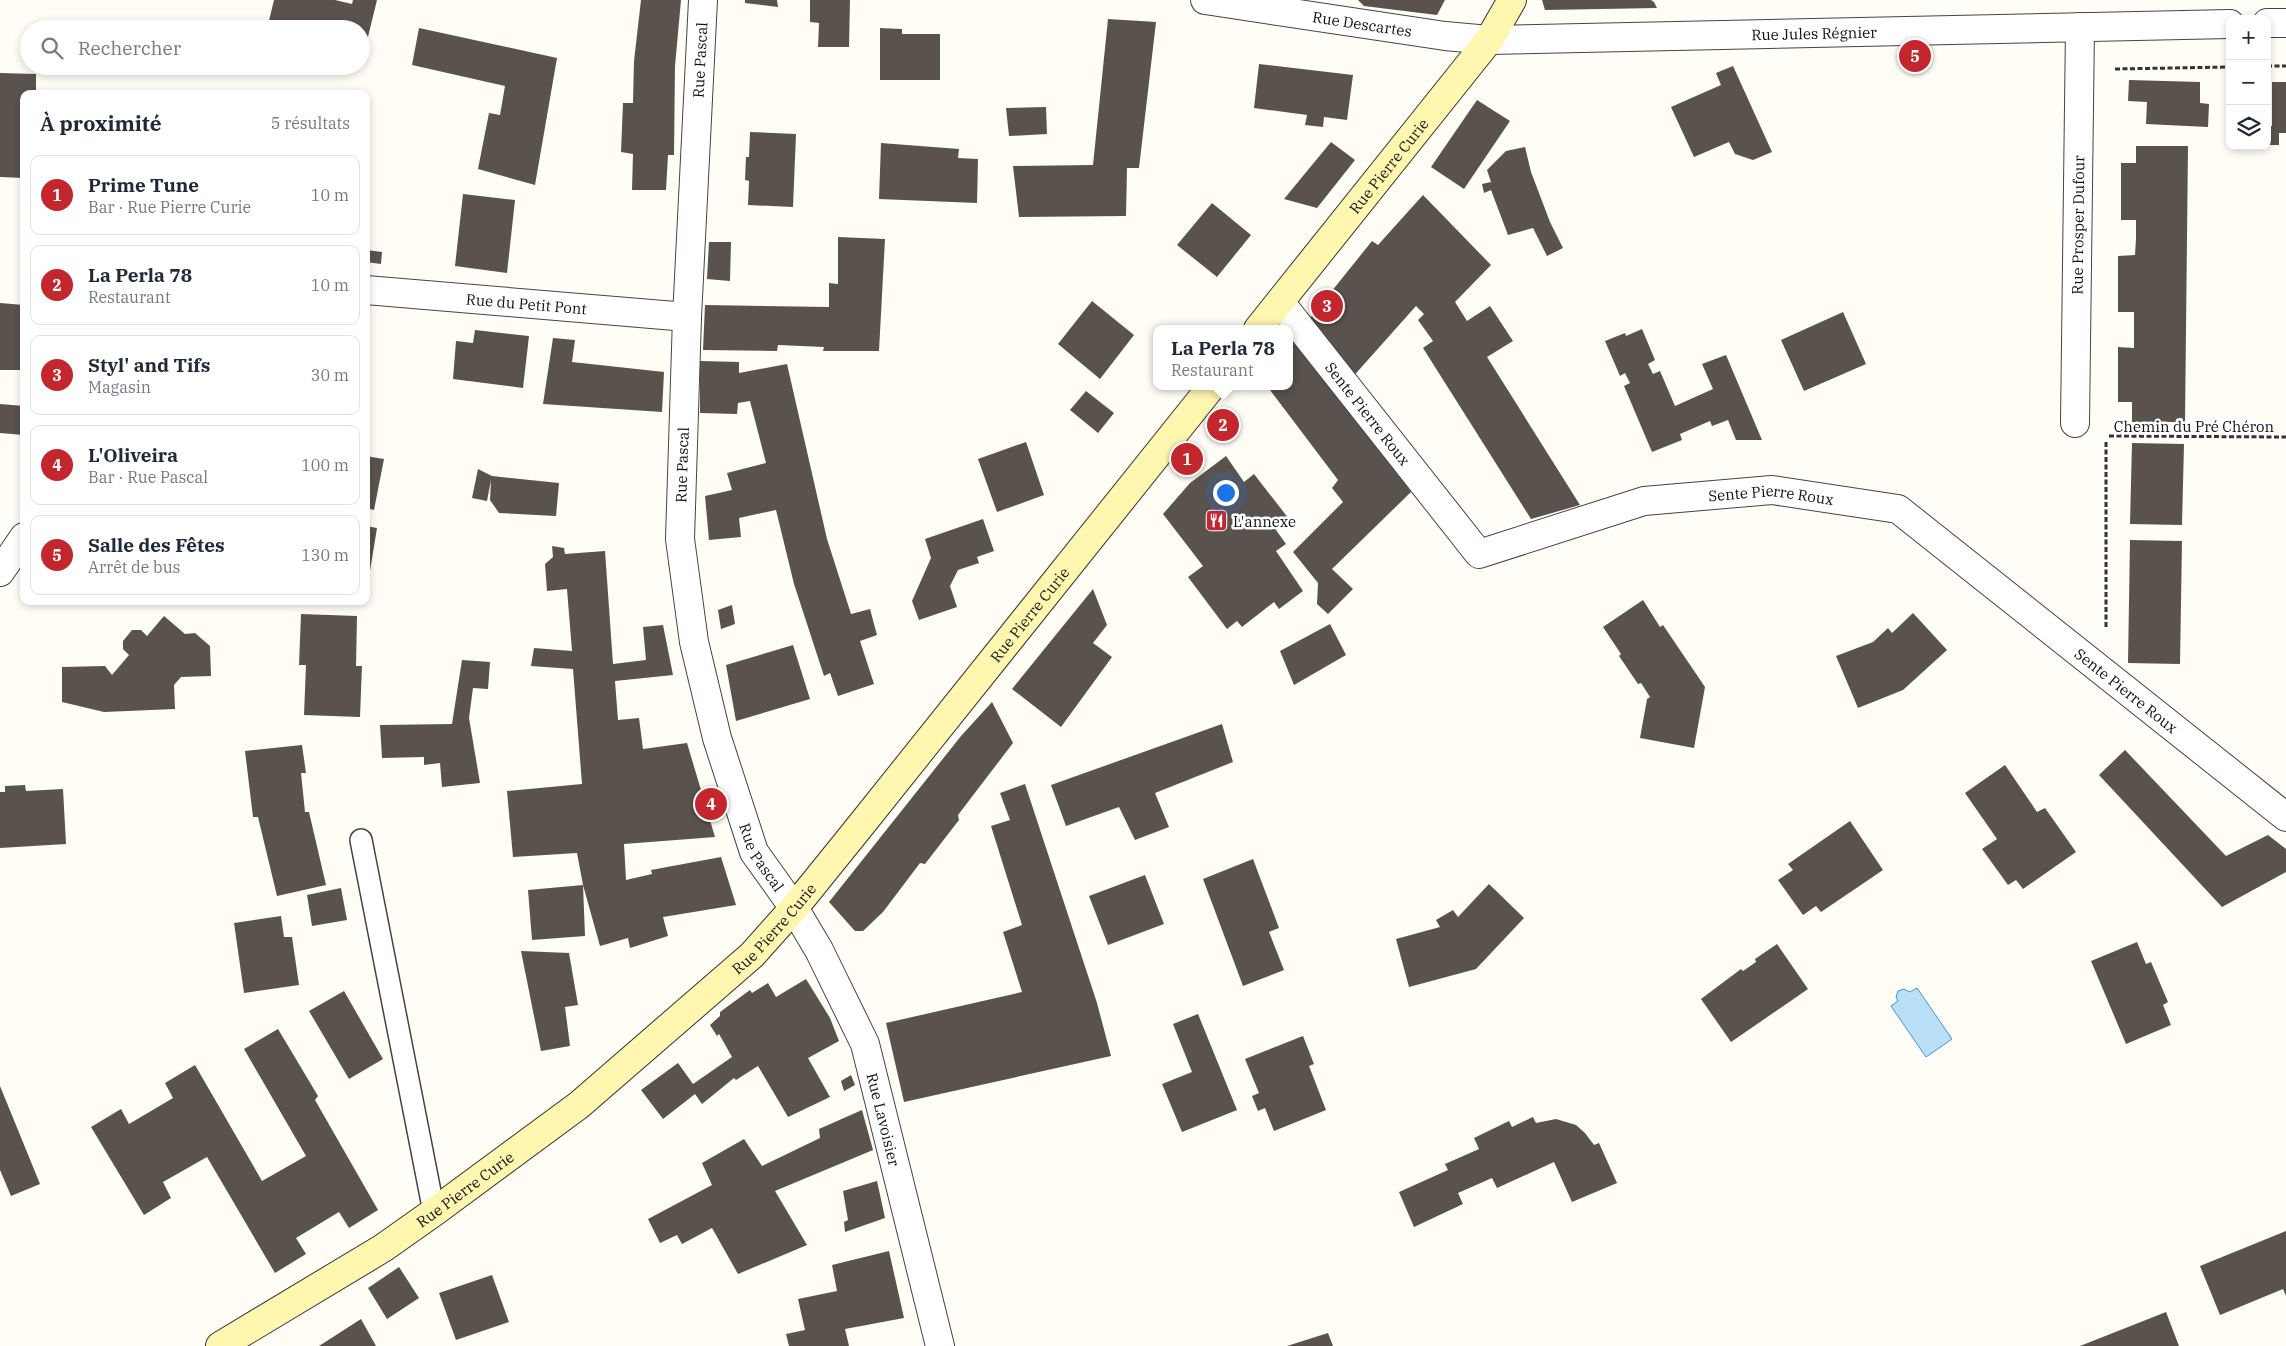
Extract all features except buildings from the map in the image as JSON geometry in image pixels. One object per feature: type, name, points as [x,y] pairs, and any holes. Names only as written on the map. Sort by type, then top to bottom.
[{"type":"street","name":"Rue Pascal","points":[[703,0],[686,317],[680,539],[694,642],[717,738],[754,852],[794,908]]},
{"type":"street","name":"Rue Descartes","points":[[1205,0],[1445,36],[1489,40]]},
{"type":"street","name":"Rue Pierre Curie","points":[[1261,325],[1489,40],[1512,0]]},
{"type":"street","points":[[2271,23],[2286,23]]},
{"type":"street","name":"Rue Jules Régnier","points":[[1489,40],[2226,24]]},
{"type":"street","name":"Rue Prosper Dufour","points":[[2075,423],[2080,27]]},
{"type":"street","name":"Rue du Petit Pont","points":[[370,290],[686,317]]},
{"type":"street","name":"Sente Pierre Roux","points":[[1280,302],[1479,554],[1644,501],[1772,490],[1898,508],[2286,817]]},
{"type":"street","name":"Rue Pierre Curie","points":[[220,1346],[383,1248],[434,1212],[578,1105],[752,955],[794,908],[1209,390]]},
{"type":"street","points":[[0,572],[20,543]]},
{"type":"street","name":"Rue Lavoisier","points":[[794,908],[819,950],[865,1044],[940,1346]]},
{"type":"lane","points":[[362,840],[434,1212]]},
{"type":"path","points":[[2271,66],[2286,66]]},
{"type":"path","points":[[2080,70],[2226,67]]},
{"type":"path","name":"Chemin du Pré Chéron","points":[[2106,675],[2106,436],[2286,437]]},
{"type":"water","points":[[1917,988],[1952,1039],[1926,1057],[1891,1006],[1898,1001],[1896,997],[1898,991],[1904,989],[1910,992]]},
{"type":"place","name":"Salle des Fêtes","points":[[1915,56]]},
{"type":"place","name":"Styl' and Tifs","points":[[1327,306]]},
{"type":"place","name":"La Perla 78","points":[[1223,425]]},
{"type":"place","name":"Prime Tune","points":[[1187,459]]},
{"type":"place","name":"L'annexe","points":[[1217,521]]},
{"type":"place","name":"L'Oliveira","points":[[711,804]]}]
